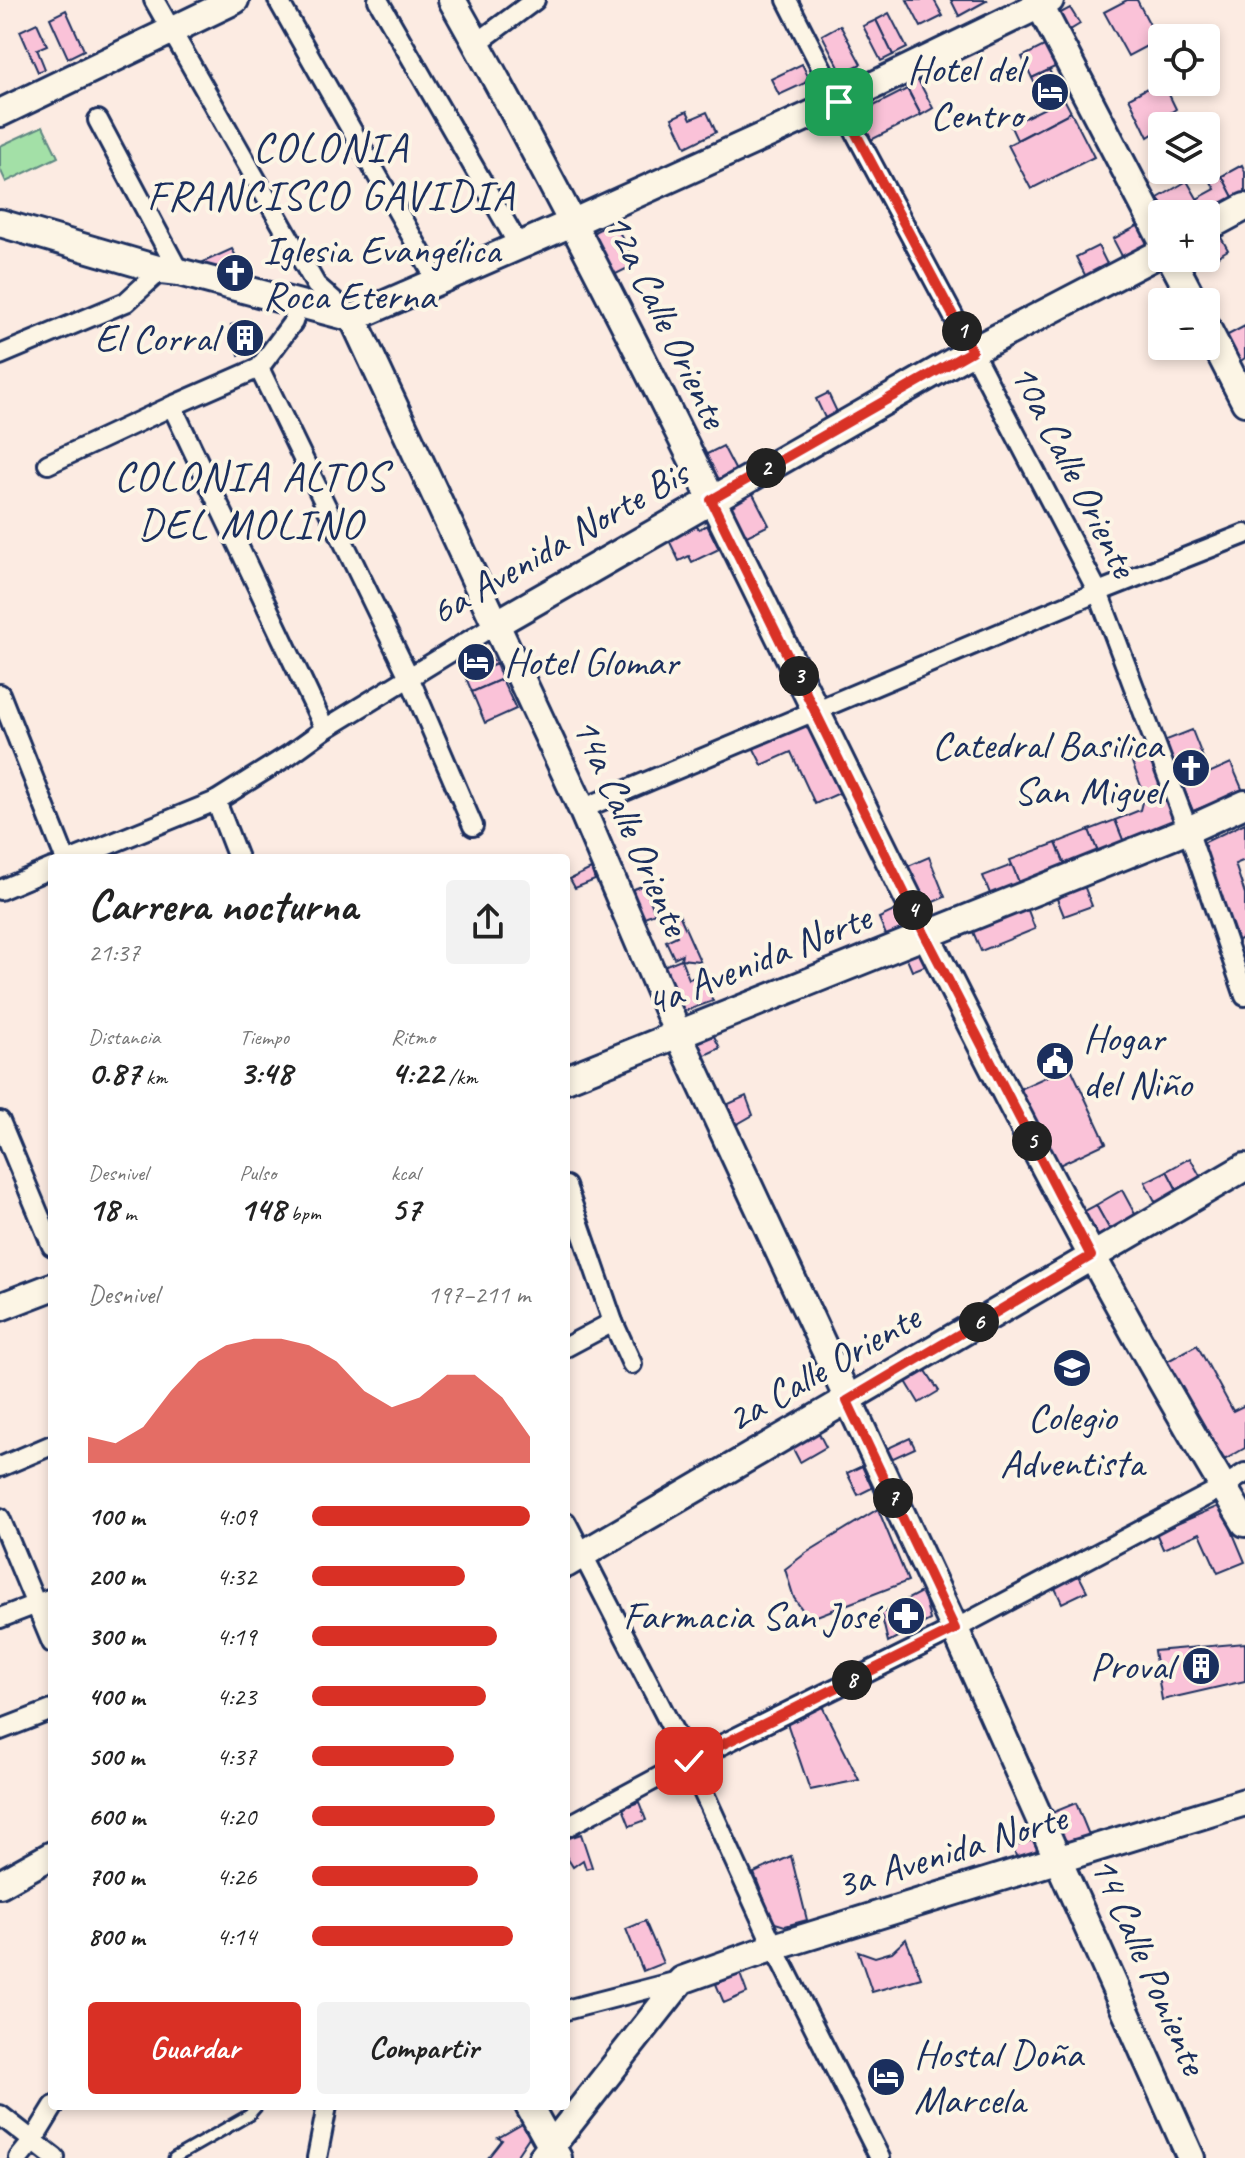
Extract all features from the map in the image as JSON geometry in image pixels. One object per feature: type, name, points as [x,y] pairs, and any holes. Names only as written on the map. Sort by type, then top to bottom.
[{"type":"street","name":"14a Calle Oriente","points":[[154,0],[316,285],[353,318],[582,809],[678,1034],[955,1629]]},
{"type":"street","points":[[0,113],[235,0]]},
{"type":"street","points":[[278,0],[437,281]]},
{"type":"street","points":[[378,0],[519,246]]},
{"type":"street","name":"12a Calle Oriente","points":[[452,0],[574,222],[925,935],[1091,1256],[1234,1480],[1245,1523]]},
{"type":"street","points":[[477,43],[535,0]]},
{"type":"street","name":"10a Calle Oriente","points":[[787,0],[1098,592],[1188,830],[1245,996]]},
{"type":"street","points":[[0,223],[353,318],[839,102],[1042,2],[1148,212]]},
{"type":"street","points":[[98,120],[170,271]]},
{"type":"street","points":[[1220,220],[1245,207]]},
{"type":"street","name":"6a Avenida Norte Bis","points":[[86,854],[216,801],[325,729],[496,624],[972,351],[1148,259]]},
{"type":"street","points":[[0,355],[126,302],[170,271]]},
{"type":"street","points":[[48,464],[259,368],[293,322],[298,303]]},
{"type":"street","points":[[1220,353],[1245,402]]},
{"type":"street","points":[[259,368],[409,677],[473,826]]},
{"type":"street","points":[[172,406],[325,729]]},
{"type":"street","points":[[582,809],[1098,592],[1245,534]]},
{"type":"street","points":[[0,694],[63,854]]},
{"type":"street","points":[[216,801],[236,854]]},
{"type":"street","name":"4a Avenida Norte","points":[[570,1077],[1188,830],[1245,804]]},
{"type":"street","points":[[0,890],[48,870]]},
{"type":"street","points":[[0,1121],[48,1236]]},
{"type":"street","name":"2a Calle Oriente","points":[[574,1559],[1245,1167]]},
{"type":"street","points":[[570,1198],[613,1322],[632,1364]]},
{"type":"street","points":[[0,1307],[48,1289]]},
{"type":"street","points":[[570,1345],[613,1322]]},
{"type":"street","points":[[0,1467],[48,1447]]},
{"type":"street","points":[[570,1825],[689,1761],[955,1629],[1234,1480]]},
{"type":"street","points":[[0,1518],[44,1602],[48,1622]]},
{"type":"street","points":[[574,1559],[689,1761],[774,1947],[880,2158]]},
{"type":"street","points":[[0,1618],[44,1602]]},
{"type":"street","name":"14 Calle Poniente","points":[[955,1629],[1191,2158]]},
{"type":"street","points":[[0,1730],[48,1712]]},
{"type":"street","name":"3a Avenida Norte","points":[[570,2009],[682,1980],[774,1947],[1245,1802]]},
{"type":"street","points":[[0,1884],[48,1857]]},
{"type":"street","points":[[531,2110],[550,2154],[682,1980]]},
{"type":"street","points":[[19,2158],[52,2110]]},
{"type":"street","points":[[317,2158],[326,2110]]},
{"type":"street","points":[[0,2115],[55,2158]]},
{"type":"lane","points":[[174,2158],[253,2110]]},
{"type":"green space","points":[[43,126],[58,157],[6,182],[0,169],[0,146]]},
{"type":"building","points":[[907,0],[934,0],[943,16],[921,27]]},
{"type":"building","points":[[951,0],[988,0],[959,16]]},
{"type":"building","points":[[1127,0],[1137,0],[1150,24],[1148,45],[1128,56],[1104,12]]},
{"type":"building","points":[[1070,8],[1080,24],[1065,33],[1055,16]]},
{"type":"building","points":[[66,10],[84,50],[68,58],[50,18]]},
{"type":"building","points":[[889,13],[907,48],[893,55],[876,20]]},
{"type":"building","points":[[876,20],[893,55],[881,61],[863,26]]},
{"type":"building","points":[[37,23],[47,45],[37,49],[45,69],[38,72],[20,31]]},
{"type":"building","points":[[840,25],[861,64],[842,73],[822,35]]},
{"type":"building","points":[[1048,44],[1059,65],[1032,78],[1022,57]]},
{"type":"building","points":[[802,64],[808,76],[805,83],[779,95],[771,79]]},
{"type":"building","name":"Hotel del Centro","points":[[1049,70],[1071,112],[1017,140],[1010,125],[1047,107],[1032,78]]},
{"type":"building","points":[[916,76],[933,108],[921,115],[904,82]]},
{"type":"building","points":[[1148,88],[1148,96],[1170,96],[1176,109],[1172,112],[1148,112],[1148,137],[1129,98]]},
{"type":"building","points":[[907,89],[921,115],[871,140],[858,114]]},
{"type":"building","points":[[687,111],[691,119],[707,112],[716,132],[686,147],[672,118]]},
{"type":"building","points":[[1071,112],[1094,157],[1031,189],[1008,145]]},
{"type":"building","points":[[1242,165],[1245,193],[1234,199],[1222,176]]},
{"type":"building","points":[[1220,177],[1234,199],[1220,207],[1220,200],[1198,200],[1215,189],[1212,184],[1220,184]]},
{"type":"building","points":[[1182,184],[1189,184],[1198,200],[1159,200]]},
{"type":"building","points":[[614,222],[636,264],[614,275],[592,233]]},
{"type":"building","points":[[1141,224],[1148,238],[1146,248],[1124,260],[1113,239]]},
{"type":"building","points":[[1220,236],[1228,250],[1220,255]]},
{"type":"building","points":[[1098,246],[1109,268],[1087,279],[1076,257]]},
{"type":"building","name":"Iglesia Evangélica Roca Eterna","points":[[232,249],[251,283],[199,264]]},
{"type":"building","name":"El Corral","points":[[250,320],[258,350],[239,355],[231,325]]},
{"type":"building","points":[[1245,326],[1245,358],[1239,362],[1226,336]]},
{"type":"building","points":[[828,393],[837,412],[825,418],[816,399]]},
{"type":"building","points":[[723,446],[736,471],[720,481],[714,479],[701,457]]},
{"type":"building","points":[[750,488],[769,525],[743,538],[726,506]]},
{"type":"building","points":[[693,523],[699,529],[707,525],[719,549],[692,562],[689,556],[679,561],[666,534]]},
{"type":"building","name":"Hotel Glomar","points":[[478,650],[486,650],[496,664],[466,678],[457,660]]},
{"type":"building","points":[[496,664],[502,679],[472,692],[466,678]]},
{"type":"building","points":[[502,679],[516,709],[485,723],[472,692]]},
{"type":"building","points":[[807,723],[815,727],[844,791],[815,804],[791,752],[762,765],[753,747]]},
{"type":"building","name":"Catedral Basilica San Miguel","points":[[1192,730],[1209,773],[1231,763],[1243,791],[1193,811],[1164,741]]},
{"type":"building","points":[[1149,751],[1176,824],[1125,845],[1115,820],[1140,810],[1144,794],[1130,757]]},
{"type":"building","points":[[1115,820],[1125,845],[1099,855],[1089,830]]},
{"type":"building","points":[[1245,823],[1245,860],[1235,864],[1245,894],[1245,937],[1236,941],[1203,843]]},
{"type":"building","points":[[1089,830],[1099,855],[1066,867],[1056,843]]},
{"type":"building","points":[[1056,843],[1066,867],[1020,885],[1010,860]]},
{"type":"building","points":[[929,857],[945,897],[922,907],[906,867]]},
{"type":"building","points":[[1012,865],[1020,885],[991,896],[983,876]]},
{"type":"building","points":[[591,869],[595,880],[575,888],[570,879]]},
{"type":"building","points":[[1083,883],[1092,906],[1064,916],[1055,894]]},
{"type":"building","points":[[644,885],[655,913],[634,921],[623,893]]},
{"type":"building","points":[[1026,905],[1035,929],[981,951],[971,927]]},
{"type":"building","points":[[900,908],[907,924],[905,933],[888,940],[879,918]]},
{"type":"building","points":[[679,914],[700,961],[681,959],[682,954],[674,958],[666,941],[677,936],[669,918]]},
{"type":"building","points":[[919,946],[927,965],[912,971],[904,952]]},
{"type":"building","points":[[681,959],[689,979],[701,975],[713,1001],[685,1011],[673,1005],[656,969]]},
{"type":"building","points":[[714,1036],[720,1048],[701,1057],[695,1044]]},
{"type":"building","points":[[1070,1066],[1106,1143],[1053,1168],[1017,1090]]},
{"type":"building","points":[[746,1096],[753,1115],[734,1126],[722,1107]]},
{"type":"building","points":[[1190,1158],[1203,1181],[1179,1194],[1167,1171]]},
{"type":"building","points":[[1167,1171],[1179,1194],[1157,1205],[1145,1182]]},
{"type":"building","points":[[1122,1190],[1136,1216],[1110,1230],[1096,1205]]},
{"type":"building","points":[[1096,1205],[1110,1230],[1092,1239],[1079,1214]]},
{"type":"building","points":[[1197,1345],[1233,1411],[1245,1405],[1245,1448],[1226,1459],[1216,1458],[1164,1363]]},
{"type":"building","points":[[923,1366],[939,1391],[919,1403],[904,1378]]},
{"type":"building","points":[[816,1428],[826,1447],[800,1462],[790,1443]]},
{"type":"building","points":[[910,1438],[915,1448],[889,1460],[884,1450]]},
{"type":"building","points":[[862,1466],[872,1488],[858,1495],[847,1473]]},
{"type":"building","points":[[1221,1505],[1245,1562],[1218,1573],[1200,1533],[1163,1549],[1156,1533]]},
{"type":"building","points":[[878,1509],[908,1581],[809,1619],[794,1598],[785,1569]]},
{"type":"building","points":[[1076,1570],[1087,1591],[1062,1603],[1052,1582]]},
{"type":"building","name":"Farmacia San José","points":[[923,1591],[930,1620],[888,1642],[881,1613]]},
{"type":"building","name":"Proval","points":[[1245,1643],[1245,1681],[1162,1700],[1154,1651]]},
{"type":"building","points":[[821,1704],[859,1780],[810,1790],[786,1720]]},
{"type":"building","points":[[639,1802],[646,1820],[630,1826],[623,1808]]},
{"type":"building","points":[[1076,1803],[1089,1835],[1070,1842],[1061,1838],[1049,1814]]},
{"type":"building","points":[[581,1834],[592,1867],[586,1869],[583,1860],[573,1867],[570,1862],[570,1838]]},
{"type":"building","points":[[1035,1839],[1038,1847],[1034,1855],[1018,1862],[1013,1847]]},
{"type":"building","points":[[791,1856],[807,1920],[785,1926],[775,1923],[771,1917],[754,1873]]},
{"type":"building","points":[[645,1921],[663,1963],[643,1971],[626,1929]]},
{"type":"building","points":[[906,1939],[921,1978],[872,1992],[858,1951],[875,1957],[892,1952]]},
{"type":"building","points":[[740,1974],[747,1993],[724,2003],[716,1984]]},
{"type":"building","points":[[526,2122],[529,2137],[515,2158],[488,2158],[502,2140],[498,2138]]},
{"type":"place","name":"Hotel del Centro","points":[[1050,92]]},
{"type":"place","name":"Iglesia Evangélica Roca Eterna","points":[[235,273]]},
{"type":"place","name":"El Corral","points":[[245,338]]},
{"type":"place","name":"Hotel Glomar","points":[[476,662]]},
{"type":"place","name":"Catedral Basilica San Miguel","points":[[1191,768]]},
{"type":"place","name":"Hogar del Niño","points":[[1055,1061]]},
{"type":"place","name":"Colegio Adventista","points":[[1072,1368]]},
{"type":"place","name":"Farmacia San José","points":[[906,1616]]},
{"type":"place","name":"Proval","points":[[1201,1666]]},
{"type":"place","name":"Hostal Doña Marcela","points":[[886,2077]]},
{"type":"district","name":"COLONIA FRANCISCO GAVIDIA","points":[[331,171]]},
{"type":"district","name":"COLONIA ALTOS DEL MOLINO","points":[[251,500]]},
{"type":"route","points":[[689,1761],[955,1629],[847,1401],[1091,1256],[925,935],[711,500],[972,351],[839,102]]}]
